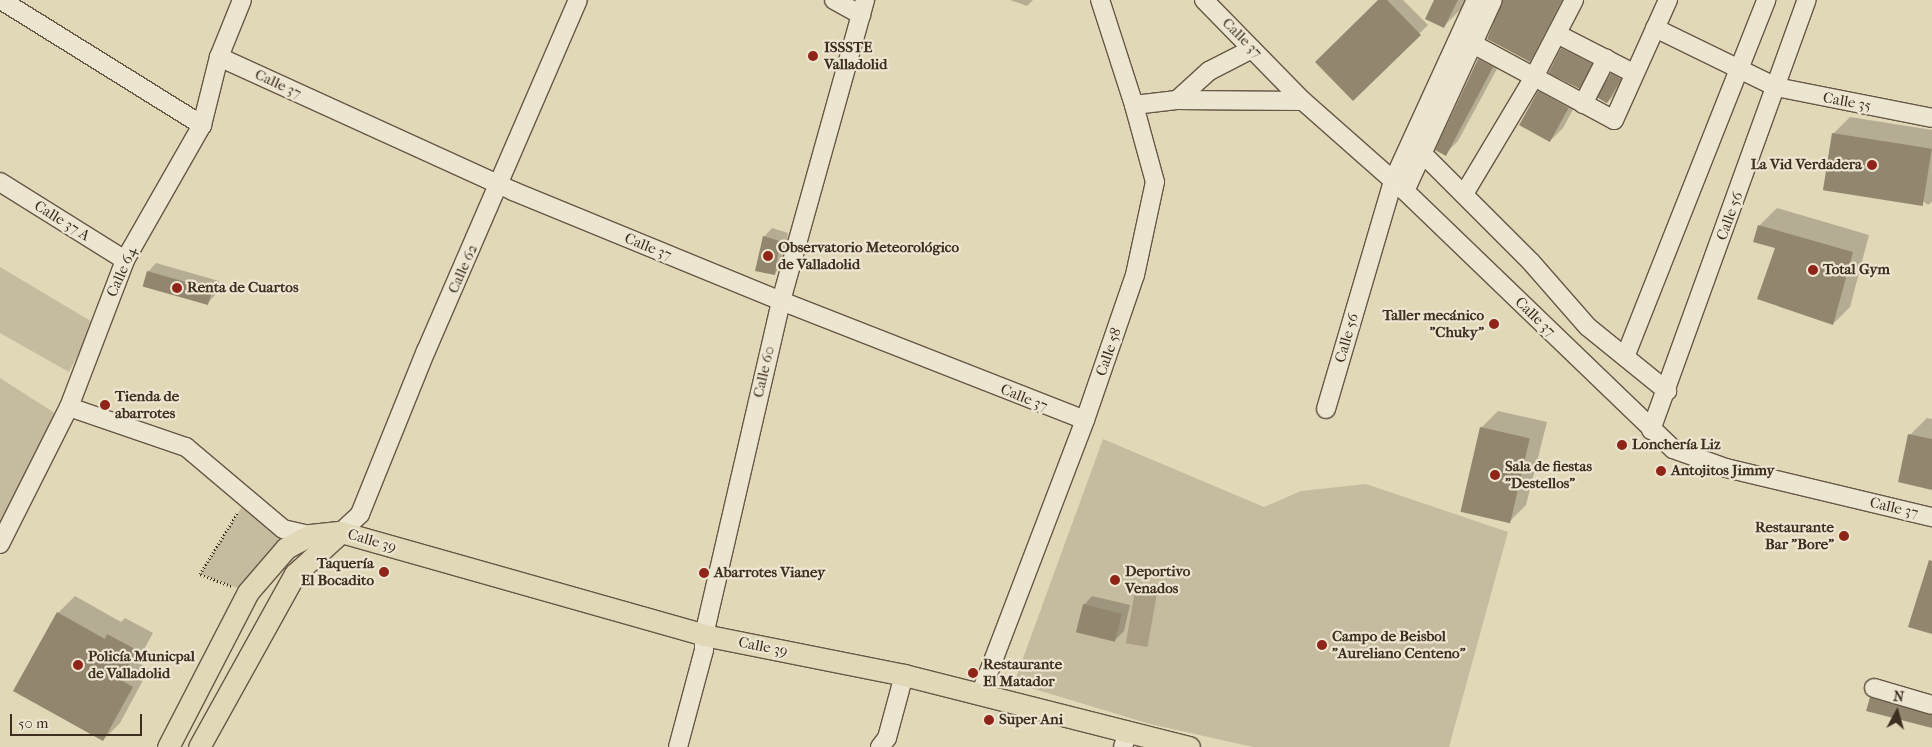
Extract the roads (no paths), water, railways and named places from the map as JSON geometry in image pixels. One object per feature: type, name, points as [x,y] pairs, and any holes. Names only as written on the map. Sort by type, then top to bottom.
[{"type":"main road","points":[[168,747],[248,592],[286,548],[341,532]]},
{"type":"main road","name":"Calle 39","points":[[341,532],[704,635],[904,675],[980,695],[1125,739],[1189,747]]},
{"type":"main road","points":[[199,747],[235,678],[295,574],[317,540]]},
{"type":"main road","points":[[211,663],[235,678]]},
{"type":"street","points":[[2,0],[202,125]]},
{"type":"street","name":"Calle 64","points":[[0,544],[69,407],[125,260],[202,125],[219,57],[242,0]]},
{"type":"street","name":"Calle 62","points":[[341,532],[360,514],[426,351],[500,185],[578,0]]},
{"type":"street","points":[[834,0],[863,7]]},
{"type":"street","name":"Calle 58","points":[[980,695],[1085,420],[1135,274],[1155,182],[1134,105],[1100,0]]},
{"type":"street","name":"Calle 37","points":[[1204,0],[1303,101],[1399,186],[1651,430],[1673,449],[1726,468],[1932,517]]},
{"type":"street","points":[[1399,186],[1476,0]]},
{"type":"street","points":[[1399,186],[1422,153],[1493,0]]},
{"type":"street","points":[[1464,194],[1534,77],[1574,0]]},
{"type":"street","points":[[1473,44],[1614,120],[1633,73],[1668,0]]},
{"type":"street","points":[[1625,357],[1766,0]]},
{"type":"street","name":"Calle 56","points":[[1651,430],[1667,391],[1770,85],[1806,0]]},
{"type":"street","name":"Calle 60","points":[[678,747],[704,650],[704,635],[781,301],[863,7]]},
{"type":"street","name":"Calle 35","points":[[1655,28],[1770,85],[1932,118]]},
{"type":"street","points":[[1557,34],[1633,73]]},
{"type":"street","points":[[1177,100],[1209,71],[1252,48]]},
{"type":"street","name":"Calle 37","points":[[219,57],[500,185],[781,301],[1085,420]]},
{"type":"street","points":[[1582,104],[1606,59]]},
{"type":"street","points":[[1134,105],[1177,100],[1303,101]]},
{"type":"street","points":[[1422,153],[1464,194],[1588,327],[1667,391]]},
{"type":"street","name":"Calle 37 A","points":[[0,182],[125,260]]},
{"type":"street","name":"Calle 56","points":[[1326,409],[1399,186]]},
{"type":"street","points":[[69,407],[186,447],[283,529],[317,540]]},
{"type":"street","points":[[880,747],[887,738],[904,675]]},
{"type":"street","points":[[1874,688],[1932,705]]},
{"type":"place","name":"ISSSTE Valladolid","points":[[813,56]]},
{"type":"place","name":"La Vid Verdadera","points":[[1872,165]]},
{"type":"place","name":"Observatorio Meteorológico de Valladolid","points":[[768,256]]},
{"type":"place","name":"Total Gym","points":[[1813,270]]},
{"type":"place","name":"Renta de Cuartos","points":[[177,288]]},
{"type":"place","name":"Taller mecánico \"Chuky\"","points":[[1494,324]]},
{"type":"place","name":"Tienda de abarrotes","points":[[105,405]]},
{"type":"place","name":"Lonchería Liz","points":[[1622,445]]},
{"type":"place","name":"Antojitos Jimmy","points":[[1661,471]]},
{"type":"place","name":"Sala de fiestas \"Destellos\"","points":[[1495,475]]},
{"type":"place","name":"Restaurante Bar \"Bore\"","points":[[1844,536]]},
{"type":"place","name":"Taquería El Bocadito","points":[[384,572]]},
{"type":"place","name":"Abarrotes Vianey","points":[[704,573]]},
{"type":"place","name":"Deportivo Venados","points":[[1115,580]]},
{"type":"place","name":"Campo de Beisbol \"Aureliano Centeno\"","points":[[1322,645]]},
{"type":"place","name":"Policía Municpal de Valladolid","points":[[78,665]]},
{"type":"place","name":"Restaurante El Matador","points":[[973,673]]},
{"type":"place","name":"Super Ani","points":[[989,720]]}]
